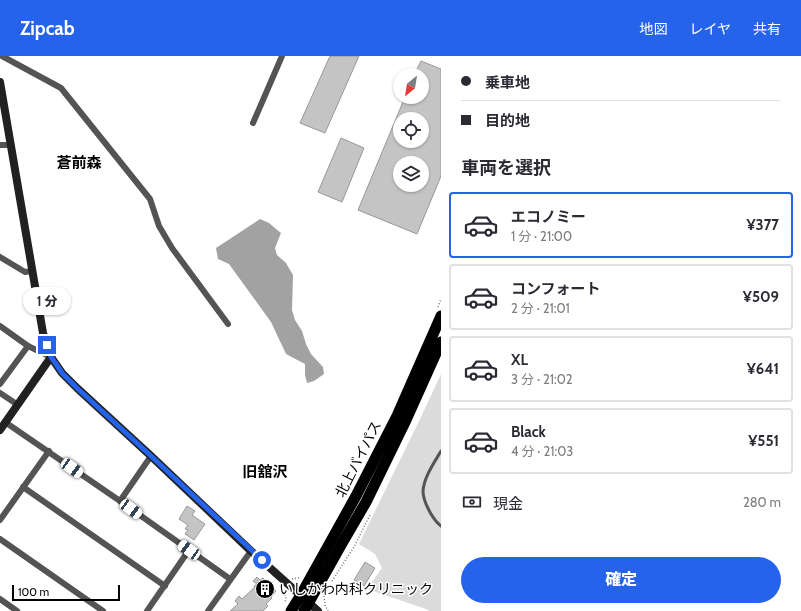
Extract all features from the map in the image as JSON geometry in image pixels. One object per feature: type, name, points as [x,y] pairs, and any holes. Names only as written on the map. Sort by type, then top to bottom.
[{"type":"highway","name":"北上バイパス","points":[[288,608],[301,595],[356,496],[397,416],[441,316]]},
{"type":"highway","name":"北上バイパス","points":[[307,607],[366,502],[406,420],[441,342]]},
{"type":"street","points":[[2,56],[61,88],[150,198],[159,226],[172,248],[228,324]]},
{"type":"street","points":[[253,123],[282,56]]},
{"type":"street","points":[[0,82],[43,333],[51,357],[62,373],[77,388],[301,595],[307,607],[318,611]]},
{"type":"street","points":[[0,145],[11,145]]},
{"type":"street","points":[[0,257],[25,272],[33,271]]},
{"type":"street","points":[[0,326],[28,346],[51,357]]},
{"type":"street","points":[[0,384],[28,346]]},
{"type":"street","points":[[0,430],[51,357]]},
{"type":"street","points":[[0,393],[18,405]]},
{"type":"street","points":[[5,422],[49,451],[230,579]]},
{"type":"street","points":[[0,520],[49,451]]},
{"type":"street","points":[[120,501],[151,456]]},
{"type":"street","points":[[24,487],[165,586]]},
{"type":"street","points":[[0,539],[103,611]]},
{"type":"street","points":[[147,611],[189,550]]},
{"type":"street","points":[[208,611],[251,550]]},
{"type":"street","points":[[0,599],[17,611]]},
{"type":"lane","points":[[441,451],[426,479],[423,491],[427,506],[438,524],[441,526]]},
{"type":"path","points":[[281,590],[286,597],[288,608]]},
{"type":"shaded area","points":[[260,219],[269,223],[281,233],[275,248],[277,255],[286,263],[293,275],[292,310],[295,320],[302,331],[311,354],[323,367],[324,374],[314,381],[307,383],[305,364],[286,354],[271,322],[229,264],[218,259],[216,248]]},
{"type":"shaded area","points":[[441,374],[441,611],[429,611],[367,589],[382,568],[375,554],[359,544]]},
{"type":"building","points":[[330,56],[359,56],[325,133],[300,123]]},
{"type":"building","points":[[421,61],[441,69],[441,176],[417,234],[358,210],[393,126],[393,148],[429,148],[429,112],[399,112],[402,104],[429,104],[429,68],[418,68]]},
{"type":"building","points":[[341,138],[364,148],[342,202],[318,192]]},
{"type":"building","points":[[187,506],[195,511],[192,515],[205,524],[194,540],[185,534],[188,530],[185,529],[188,525],[179,519]]},
{"type":"building","points":[[365,562],[375,568],[364,586],[354,580]]},
{"type":"building","points":[[257,577],[260,580],[263,578],[276,591],[266,604],[268,606],[263,611],[230,611],[238,604],[235,601],[239,596],[242,599],[255,587],[254,586],[257,584],[253,581]]},
{"type":"place","name":"いしかわ内科クリニック","points":[[265,589]]},
{"type":"district","name":"蒼前森","points":[[79,163]]},
{"type":"district","name":"旧舘沢","points":[[265,472]]},
{"type":"route","points":[[47,345],[51,357],[62,373],[77,388],[262,560]]}]
